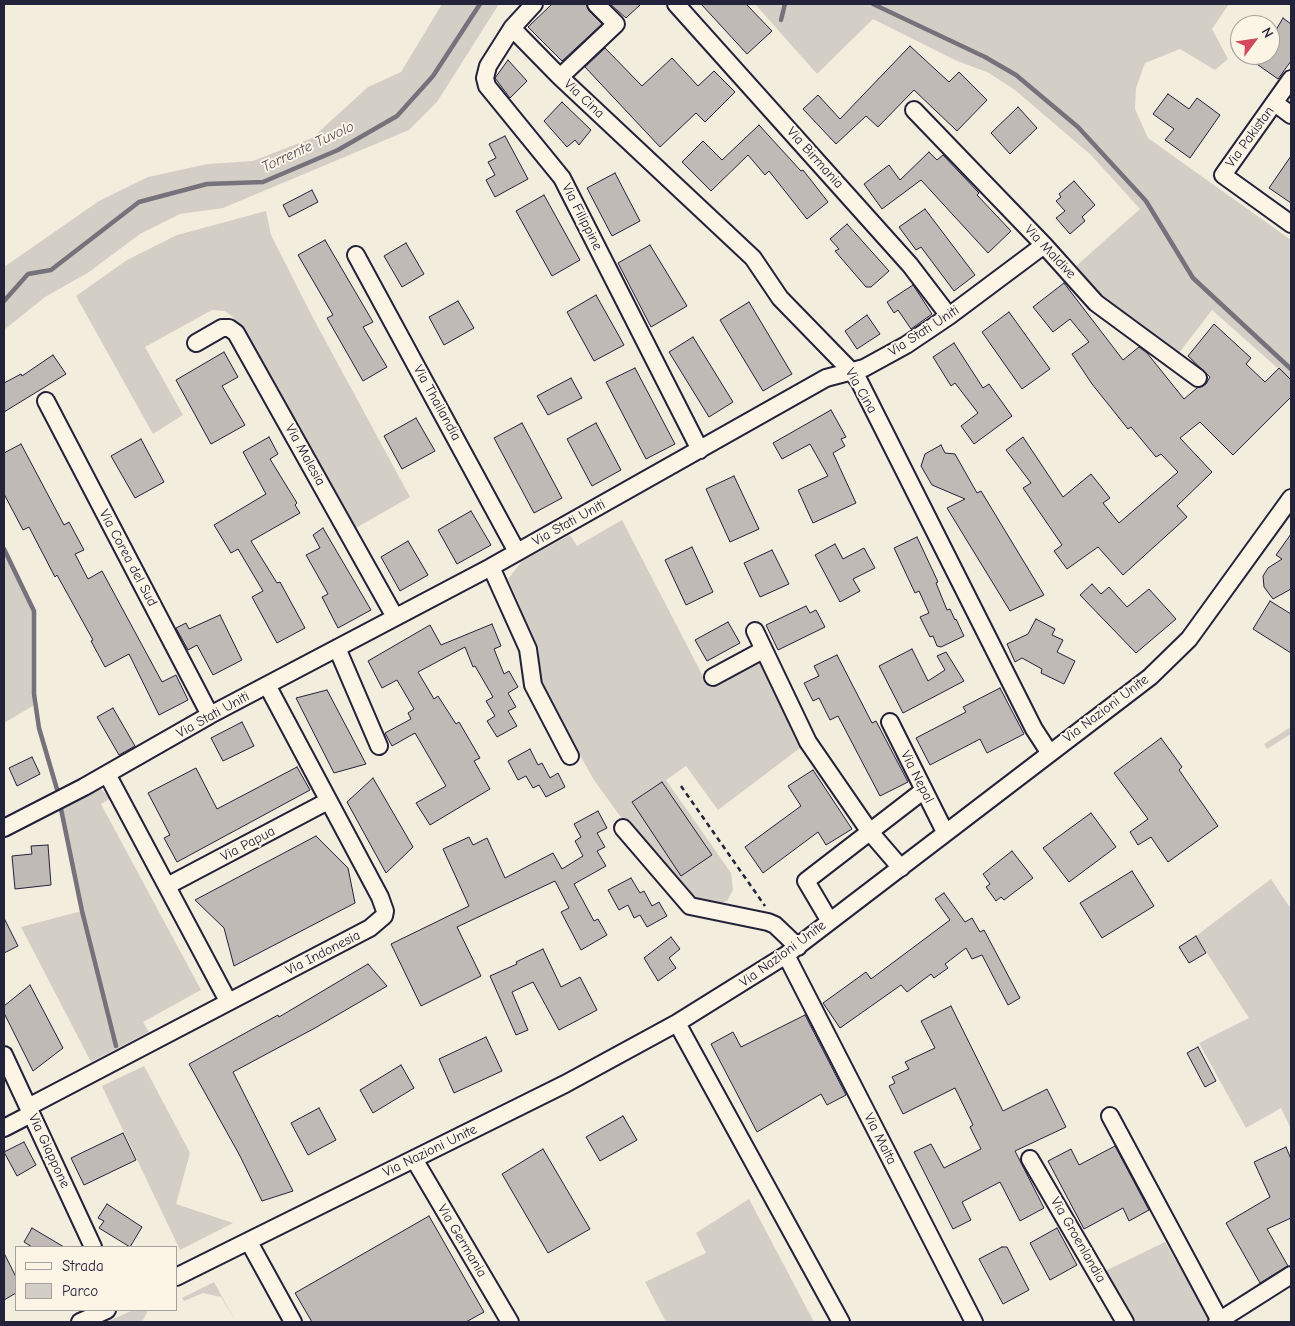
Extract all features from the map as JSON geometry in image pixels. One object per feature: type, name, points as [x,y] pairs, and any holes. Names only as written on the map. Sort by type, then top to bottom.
[{"type":"street","name":"Via Filippine","points":[[534,4],[512,28],[488,66],[485,78],[487,86],[562,178],[700,450]]},
{"type":"street","name":"Via Cina","points":[[560,77],[616,24],[596,4]]},
{"type":"street","name":"Via Birmania","points":[[676,4],[910,266],[949,316]]},
{"type":"street","name":"Via Cina","points":[[512,28],[560,77],[753,258],[780,298],[859,381],[1034,729],[1050,752]]},
{"type":"street","name":"Via Pakistan","points":[[1290,220],[1223,175],[1291,79]]},
{"type":"street","points":[[1275,103],[1291,115]]},
{"type":"street","name":"Via Maldive","points":[[914,110],[1044,245],[1096,303],[1198,378]]},
{"type":"street","name":"Via Stati Uniti","points":[[4,828],[84,787],[210,715],[491,567],[826,378],[852,372],[906,345],[949,316],[1044,245]]},
{"type":"street","name":"Via Thailandia","points":[[356,255],[517,552]]},
{"type":"street","name":"Via Malesia","points":[[196,343],[222,328],[229,328],[236,333],[396,617]]},
{"type":"street","name":"Via Corea del Sud","points":[[46,401],[210,715]]},
{"type":"street","name":"Via Nazioni Unite","points":[[178,1276],[565,1084],[677,1024],[792,951],[829,920],[901,868],[945,832],[1150,677],[1189,639],[1291,498]]},
{"type":"street","points":[[491,567],[528,649],[533,685],[570,756]]},
{"type":"street","points":[[755,631],[808,742],[870,832],[901,868]]},
{"type":"street","points":[[337,648],[379,746]]},
{"type":"street","points":[[713,677],[763,650]]},
{"type":"street","name":"Via Indonesia","points":[[4,1128],[30,1110],[228,1001],[370,928],[384,916],[385,911],[380,897],[267,685]]},
{"type":"street","name":"Via Nepal","points":[[890,722],[945,832]]},
{"type":"street","points":[[107,774],[228,1001]]},
{"type":"street","points":[[829,920],[806,882],[924,790]]},
{"type":"street","name":"Via Papua","points":[[167,886],[328,801]]},
{"type":"street","name":"Via Malta","points":[[623,828],[690,906],[775,925],[792,951],[974,1322]]},
{"type":"street","points":[[677,1024],[841,1322]]},
{"type":"street","name":"Via Giappone","points":[[4,1055],[93,1246]]},
{"type":"street","points":[[1110,1116],[1219,1321],[1291,1275]]},
{"type":"street","name":"Via Groenlandia","points":[[1030,1158],[1125,1322]]},
{"type":"street","name":"Via Germania","points":[[414,1159],[510,1322]]},
{"type":"street","points":[[249,1242],[293,1322]]},
{"type":"street","points":[[80,1322],[105,1311]]},
{"type":"path","points":[[681,786],[766,908]]},
{"type":"green space","points":[[442,4],[499,4],[437,102],[409,130],[223,208],[180,214],[140,234],[89,272],[45,297],[4,330],[4,267],[99,201],[148,177],[208,164],[253,161],[312,138],[368,87],[401,72]]},
{"type":"green space","points":[[755,4],[1229,4],[1212,29],[1228,59],[1215,70],[1180,49],[1145,63],[1136,88],[1135,109],[1148,138],[1291,240],[1291,380],[1212,310],[1179,353],[1102,298],[1075,267],[1140,209],[1091,155],[1015,90],[989,73],[955,60],[873,19],[817,74]]},
{"type":"green space","points":[[266,211],[271,235],[312,316],[410,497],[354,529],[233,317],[225,311],[212,310],[145,347],[183,415],[153,434],[76,296],[127,260],[177,235]]},
{"type":"green space","points":[[622,520],[708,686],[761,660],[804,745],[718,810],[686,766],[666,780],[731,873],[733,890],[727,901],[721,903],[688,900],[620,816],[594,780],[539,683],[539,649],[508,579],[522,561],[570,535],[577,546]]},
{"type":"green space","points":[[4,549],[34,611],[33,651],[36,704],[4,723]]},
{"type":"green space","points":[[1291,727],[1291,734],[1267,749],[1264,744]]},
{"type":"green space","points":[[95,788],[101,789],[111,798],[101,804],[201,990],[143,1022],[149,1032],[91,1062],[21,927],[82,911],[61,807]]},
{"type":"green space","points":[[1271,879],[1291,909],[1291,1129],[1281,1108],[1246,1128],[1199,1043],[1249,1018],[1196,936]]},
{"type":"green space","points":[[144,1066],[190,1153],[176,1204],[233,1223],[180,1250],[102,1086]]},
{"type":"green space","points":[[749,1199],[814,1322],[666,1322],[645,1282],[706,1253],[696,1233]]},
{"type":"green space","points":[[1165,1242],[1210,1320],[1206,1322],[1133,1322],[1103,1272]]},
{"type":"green space","points":[[214,1282],[236,1322],[221,1297],[203,1293],[184,1301],[182,1298]]},
{"type":"green space","points":[[131,1311],[148,1311],[142,1322],[107,1322]]},
{"type":"building","points":[[552,4],[586,4],[589,11],[602,24],[562,61],[528,27]]},
{"type":"building","points":[[610,4],[641,4],[626,18]]},
{"type":"building","points":[[701,4],[746,4],[772,31],[747,54]]},
{"type":"building","points":[[1283,18],[1291,24],[1291,61],[1278,79],[1258,65],[1280,65],[1280,23]]},
{"type":"building","points":[[910,46],[949,82],[959,72],[987,100],[957,131],[914,90],[878,127],[866,116],[836,144],[803,109],[818,95],[840,119]]},
{"type":"building","points":[[605,48],[642,86],[672,58],[698,86],[714,71],[735,92],[705,122],[696,113],[660,147],[585,67]]},
{"type":"building","points":[[508,60],[527,81],[510,98],[495,78]]},
{"type":"building","points":[[1168,94],[1189,109],[1197,98],[1220,115],[1190,158],[1165,140],[1174,129],[1153,114]]},
{"type":"building","points":[[562,102],[591,130],[579,145],[575,140],[567,147],[544,121]]},
{"type":"building","points":[[1018,107],[1037,128],[1010,154],[991,133]]},
{"type":"building","points":[[759,125],[801,171],[803,170],[828,202],[807,219],[769,171],[765,175],[748,155],[711,191],[682,162],[703,141],[722,160]]},
{"type":"building","points":[[505,136],[528,179],[495,197],[486,180],[495,175],[488,162],[496,158],[489,144]]},
{"type":"building","points":[[929,152],[937,160],[943,155],[1011,231],[988,253],[921,180],[882,209],[864,184],[889,165],[900,180]]},
{"type":"building","points":[[1291,156],[1291,203],[1269,188]]},
{"type":"building","points":[[615,173],[640,221],[612,236],[587,188]]},
{"type":"building","points":[[1074,181],[1095,205],[1082,217],[1085,221],[1070,234],[1056,218],[1065,211],[1056,201],[1061,197],[1059,194]]},
{"type":"building","points":[[312,190],[318,202],[289,217],[283,205]]},
{"type":"building","points":[[544,195],[580,260],[552,276],[516,211]]},
{"type":"building","points":[[925,209],[975,275],[954,291],[921,247],[916,250],[899,227]]},
{"type":"building","points":[[847,224],[889,271],[871,287],[866,287],[835,251],[839,249],[830,239]]},
{"type":"building","points":[[325,240],[373,322],[363,327],[387,367],[363,381],[327,318],[333,315],[298,255]]},
{"type":"building","points":[[406,243],[424,274],[402,287],[384,256]]},
{"type":"building","points":[[650,245],[687,306],[651,327],[618,263]]},
{"type":"building","points":[[1064,283],[1123,360],[1139,347],[1147,353],[1184,399],[1197,388],[1206,384],[1210,377],[1188,356],[1214,324],[1251,358],[1246,364],[1265,382],[1279,368],[1291,380],[1291,397],[1233,455],[1200,422],[1180,438],[1212,472],[1177,506],[1187,517],[1123,575],[1098,547],[1067,569],[1054,551],[1062,545],[1023,488],[1031,483],[1006,450],[1023,437],[1063,497],[1091,474],[1110,498],[1103,503],[1119,523],[1178,472],[1161,454],[1156,457],[1131,427],[1128,429],[1092,384],[1072,354],[1089,342],[1070,319],[1053,332],[1033,307]]},
{"type":"building","points":[[913,285],[932,314],[911,329],[898,310],[894,313],[887,302]]},
{"type":"building","points":[[596,295],[624,345],[594,361],[567,312]]},
{"type":"building","points":[[458,301],[474,328],[444,345],[429,317]]},
{"type":"building","points":[[749,302],[792,374],[763,391],[720,320]]},
{"type":"building","points":[[1009,312],[1050,369],[1022,389],[982,332]]},
{"type":"building","points":[[867,315],[880,334],[857,349],[845,331]]},
{"type":"building","points":[[693,337],[733,402],[709,417],[669,352]]},
{"type":"building","points":[[954,343],[983,388],[989,384],[1012,416],[974,444],[961,426],[978,413],[955,383],[951,386],[933,357]]},
{"type":"building","points":[[224,352],[238,377],[222,386],[245,425],[211,444],[176,380]]},
{"type":"building","points":[[53,355],[66,374],[4,412],[4,383],[21,374],[22,376]]},
{"type":"building","points":[[635,368],[675,444],[646,459],[606,382]]},
{"type":"building","points":[[571,378],[582,398],[548,415],[537,396]]},
{"type":"building","points":[[831,410],[846,437],[841,439],[845,446],[833,453],[856,503],[813,523],[798,490],[828,476],[810,444],[782,459],[773,443]]},
{"type":"building","points":[[416,418],[435,451],[402,469],[384,436]]},
{"type":"building","points":[[522,423],[562,498],[534,513],[494,438]]},
{"type":"building","points":[[596,423],[621,470],[592,486],[567,439]]},
{"type":"building","points":[[269,437],[278,454],[270,459],[297,503],[295,505],[300,513],[251,541],[277,583],[280,582],[305,628],[277,643],[252,597],[263,591],[238,549],[231,553],[214,525],[266,494],[243,452]]},
{"type":"building","points":[[141,439],[164,482],[135,498],[111,456]]},
{"type":"building","points":[[21,444],[64,525],[69,522],[84,550],[75,554],[88,579],[102,571],[162,682],[176,675],[188,700],[159,715],[129,654],[105,667],[91,641],[93,640],[57,575],[55,577],[29,527],[23,530],[4,494],[4,453]]},
{"type":"building","points":[[941,445],[945,453],[955,454],[977,493],[981,491],[1044,595],[1010,611],[947,508],[965,499],[932,485],[921,466],[925,454]]},
{"type":"building","points":[[734,476],[759,529],[730,542],[706,489]]},
{"type":"building","points":[[471,511],[491,545],[457,564],[438,530]]},
{"type":"building","points":[[323,528],[371,610],[338,628],[322,597],[328,594],[306,555],[320,548],[313,535]]},
{"type":"building","points":[[1291,534],[1291,589],[1273,599],[1264,587],[1263,576],[1268,568],[1282,559],[1276,555]]},
{"type":"building","points":[[917,537],[938,582],[936,583],[947,610],[950,609],[964,636],[941,647],[937,646],[933,636],[930,637],[920,617],[929,613],[919,591],[915,593],[894,548]]},
{"type":"building","points":[[408,541],[428,575],[400,591],[381,557]]},
{"type":"building","points":[[835,544],[843,559],[864,548],[875,568],[853,579],[860,591],[840,602],[815,555]]},
{"type":"building","points":[[692,547],[713,592],[686,605],[665,560]]},
{"type":"building","points":[[772,550],[789,584],[760,597],[744,563]]},
{"type":"building","points":[[1092,584],[1101,594],[1109,587],[1127,607],[1149,589],[1176,619],[1136,653],[1080,595]]},
{"type":"building","points":[[1270,601],[1291,614],[1291,653],[1253,629]]},
{"type":"building","points":[[806,606],[810,613],[816,610],[825,627],[778,650],[766,625]]},
{"type":"building","points":[[220,615],[242,660],[213,675],[197,645],[188,650],[176,628],[186,623],[189,629]]},
{"type":"building","points":[[1036,619],[1055,629],[1052,635],[1063,640],[1057,652],[1075,661],[1064,684],[1041,673],[1042,669],[1022,658],[1015,662],[1007,644],[1028,634]]},
{"type":"building","points":[[728,622],[740,643],[707,661],[695,640]]},
{"type":"building","points":[[492,624],[501,646],[494,649],[504,674],[509,671],[518,687],[508,693],[516,707],[508,711],[517,726],[497,737],[487,721],[495,716],[486,701],[493,697],[475,666],[473,667],[465,647],[418,672],[434,699],[438,696],[456,724],[459,722],[480,758],[474,761],[490,789],[430,825],[416,803],[446,786],[415,733],[392,746],[385,733],[411,719],[408,713],[414,709],[397,680],[382,688],[368,661],[430,625],[441,645]]},
{"type":"building","points":[[912,649],[928,681],[945,670],[937,656],[946,652],[964,681],[903,713],[879,666]]},
{"type":"building","points":[[837,655],[872,723],[876,721],[908,782],[880,796],[838,716],[830,720],[819,698],[813,701],[804,683],[819,676],[814,666]]},
{"type":"building","points":[[1000,688],[1024,734],[987,753],[980,739],[930,765],[916,738],[966,712],[963,707]]},
{"type":"building","points":[[327,690],[366,764],[334,773],[296,698]]},
{"type":"building","points":[[113,708],[135,746],[119,755],[97,717]]},
{"type":"building","points":[[242,722],[254,746],[223,761],[211,738]]},
{"type":"building","points":[[1161,738],[1182,767],[1179,770],[1218,826],[1168,862],[1151,837],[1138,845],[1130,832],[1148,819],[1114,773]]},
{"type":"building","points":[[530,749],[538,765],[542,763],[550,778],[558,773],[565,787],[546,797],[539,785],[533,788],[526,776],[518,780],[508,761]]},
{"type":"building","points":[[32,757],[40,774],[17,786],[9,768]]},
{"type":"building","points":[[297,767],[310,790],[177,862],[164,838],[170,835],[148,793],[196,768],[217,809]]},
{"type":"building","points":[[813,770],[852,829],[826,845],[818,832],[763,873],[745,847],[801,806],[788,786]]},
{"type":"building","points":[[373,778],[413,847],[386,873],[347,802]]},
{"type":"building","points":[[662,782],[712,855],[681,876],[632,802]]},
{"type":"building","points":[[598,811],[607,828],[597,833],[605,847],[597,851],[606,866],[574,884],[594,921],[598,919],[607,935],[581,950],[561,912],[569,908],[555,881],[457,927],[481,976],[421,1006],[391,944],[469,906],[443,849],[469,837],[473,845],[487,838],[505,878],[553,853],[562,869],[583,856],[575,841],[581,837],[574,824]]},
{"type":"building","points":[[1091,813],[1116,847],[1069,882],[1043,848]]},
{"type":"building","points":[[316,836],[348,868],[355,903],[234,966],[224,928],[195,900]]},
{"type":"building","points":[[48,845],[51,885],[15,889],[12,856],[32,854],[31,846]]},
{"type":"building","points":[[1012,851],[1033,878],[1004,900],[1001,897],[996,901],[986,887],[990,884],[983,874]]},
{"type":"building","points":[[1132,871],[1154,906],[1102,938],[1080,903]]},
{"type":"building","points":[[631,878],[640,893],[644,891],[652,906],[659,902],[667,916],[647,927],[640,915],[634,918],[628,905],[619,910],[608,890]]},
{"type":"building","points":[[944,893],[965,922],[972,918],[980,932],[984,930],[1020,998],[1008,1005],[982,955],[972,959],[966,948],[945,964],[948,968],[934,978],[931,974],[907,992],[901,985],[840,1028],[823,1003],[866,972],[871,979],[950,920],[935,899]]},
{"type":"building","points":[[4,918],[18,946],[4,953]]},
{"type":"building","points":[[1196,936],[1206,953],[1189,963],[1179,947]]},
{"type":"building","points":[[671,937],[680,949],[669,958],[676,968],[658,981],[644,958]]},
{"type":"building","points":[[543,949],[561,987],[580,977],[597,1010],[559,1030],[533,982],[512,992],[528,1030],[516,1035],[490,976],[517,964],[516,962]]},
{"type":"building","points":[[368,964],[387,986],[315,1028],[233,1072],[293,1191],[262,1201],[240,1156],[189,1064],[278,1015],[279,1017]]},
{"type":"building","points":[[30,985],[63,1048],[33,1071],[4,1013],[4,1006]]},
{"type":"building","points":[[951,1006],[1003,1111],[1047,1089],[1066,1127],[1015,1151],[1044,1208],[1020,1221],[1000,1182],[962,1202],[971,1220],[953,1229],[914,1152],[931,1144],[944,1168],[981,1149],[970,1127],[973,1125],[955,1088],[903,1114],[889,1086],[895,1083],[892,1077],[909,1069],[905,1062],[935,1048],[921,1021]]},
{"type":"building","points":[[805,1015],[846,1095],[827,1105],[821,1094],[757,1132],[711,1044],[733,1032],[741,1047]]},
{"type":"building","points":[[486,1037],[502,1071],[454,1093],[439,1059]]},
{"type":"building","points":[[1198,1047],[1216,1081],[1205,1087],[1187,1053]]},
{"type":"building","points":[[401,1065],[414,1088],[373,1113],[360,1090]]},
{"type":"building","points":[[319,1108],[336,1140],[308,1155],[291,1123]]},
{"type":"building","points":[[623,1116],[637,1140],[600,1161],[586,1137]]},
{"type":"building","points":[[123,1133],[136,1160],[84,1185],[71,1158]]},
{"type":"building","points":[[24,1142],[36,1165],[17,1176],[4,1152]]},
{"type":"building","points":[[1115,1146],[1149,1210],[1129,1221],[1123,1208],[1084,1229],[1048,1161],[1071,1149],[1079,1165]]},
{"type":"building","points":[[1286,1147],[1291,1159],[1291,1218],[1267,1229],[1288,1266],[1260,1283],[1226,1223],[1270,1197],[1254,1162]]},
{"type":"building","points":[[543,1149],[590,1229],[548,1253],[502,1174]]},
{"type":"building","points":[[107,1204],[142,1227],[131,1246],[128,1246],[99,1228],[104,1221],[98,1218]]},
{"type":"building","points":[[429,1216],[484,1312],[466,1322],[312,1322],[295,1293]]},
{"type":"building","points":[[32,1228],[62,1246],[30,1246],[24,1242]]},
{"type":"building","points":[[1057,1228],[1077,1265],[1050,1280],[1030,1243]]},
{"type":"building","points":[[1002,1247],[1007,1247],[1029,1290],[1003,1304],[979,1259]]},
{"type":"building","points":[[4,1253],[15,1275],[15,1294],[4,1300]]},
{"type":"waterway","name":"Torrente Tuvolo","points":[[4,301],[28,274],[51,270],[139,202],[207,184],[263,182],[338,150],[397,116],[433,76],[480,4]]},
{"type":"waterway","points":[[781,20],[785,4]]},
{"type":"waterway","points":[[873,4],[985,57],[1016,75],[1078,127],[1146,201],[1193,278],[1291,369]]},
{"type":"waterway","points":[[4,549],[34,611],[34,694],[39,728],[59,796]]},
{"type":"waterway","points":[[60,804],[82,911],[116,1046]]}]
